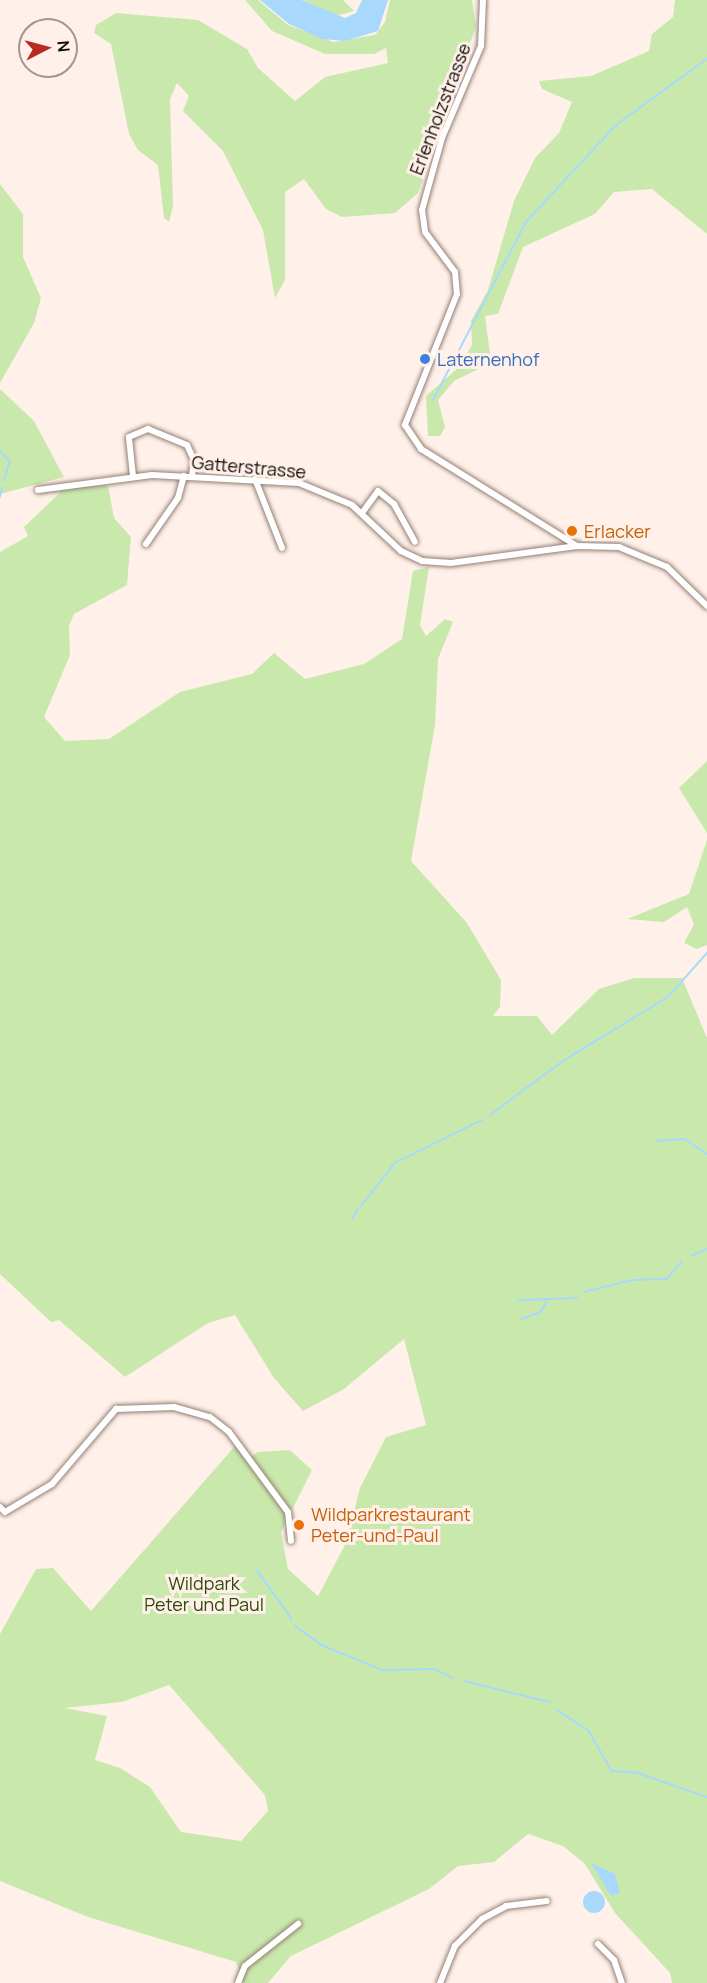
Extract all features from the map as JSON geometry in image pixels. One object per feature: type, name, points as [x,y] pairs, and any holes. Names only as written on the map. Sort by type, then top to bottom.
[{"type":"street","name":"Erlenholzstrasse","points":[[483,0],[481,46],[441,138],[422,210],[425,232],[455,272],[458,294],[405,425],[429,455],[577,546]]},
{"type":"street","points":[[133,476],[129,437],[148,429],[187,445],[194,460],[192,476]]},
{"type":"street","name":"Gatterstrasse","points":[[38,490],[133,476],[255,479],[313,486],[362,513],[403,553],[429,562],[577,546],[620,547],[649,556],[707,606]]},
{"type":"street","points":[[146,544],[177,498],[184,476]]},
{"type":"street","points":[[255,479],[282,548]]},
{"type":"street","points":[[362,513],[378,491],[396,507],[415,542]]},
{"type":"street","points":[[0,1507],[5,1512],[52,1484],[116,1409],[174,1407],[210,1417],[229,1432],[288,1512],[291,1541]]},
{"type":"street","points":[[440,1983],[455,1946],[477,1923],[506,1906],[547,1901]]},
{"type":"street","points":[[238,1983],[245,1966],[298,1924]]},
{"type":"street","points":[[598,1944],[614,1960],[622,1983]]},
{"type":"green space","points":[[245,0],[258,0],[288,25],[334,42],[375,35],[385,22],[390,0],[472,0],[476,26],[418,193],[395,213],[342,217],[326,209],[304,179],[285,192],[285,280],[275,298],[263,230],[223,151],[183,111],[189,96],[177,83],[170,99],[173,206],[169,222],[164,218],[158,165],[138,150],[129,134],[111,44],[94,33],[96,25],[116,13],[198,20],[247,49],[258,68],[295,101],[325,77],[388,63],[386,48],[374,54],[325,54],[272,31]]},
{"type":"green space","points":[[303,0],[343,0],[354,11],[336,16]]},
{"type":"green space","points":[[675,0],[707,0],[707,234],[652,189],[614,192],[595,214],[523,247],[498,314],[485,316],[490,354],[483,367],[454,381],[438,400],[445,427],[440,436],[428,436],[426,396],[459,367],[472,345],[471,321],[488,290],[514,201],[535,158],[559,133],[572,102],[542,89],[539,81],[591,76],[649,51],[652,34],[673,17]]},
{"type":"green space","points":[[0,184],[23,214],[23,257],[41,298],[34,323],[0,383]]},
{"type":"green space","points":[[0,389],[34,421],[64,477],[0,494]]},
{"type":"green space","name":"Wildpark Peter und Paul","points":[[67,486],[108,486],[114,518],[131,537],[127,585],[74,614],[69,626],[70,655],[44,717],[65,741],[109,739],[180,692],[252,674],[274,653],[305,679],[364,664],[402,639],[413,571],[429,567],[420,625],[426,636],[445,619],[453,622],[438,659],[435,725],[411,861],[467,923],[501,980],[500,1007],[493,1016],[537,1016],[552,1035],[599,989],[634,978],[682,978],[707,1038],[707,1983],[672,1983],[670,1973],[615,1913],[585,1864],[563,1846],[528,1834],[494,1862],[458,1866],[429,1889],[291,1956],[268,1983],[244,1983],[236,1962],[88,1917],[0,1881],[0,1634],[36,1569],[53,1568],[91,1611],[235,1446],[246,1460],[258,1452],[290,1450],[312,1470],[281,1532],[288,1569],[318,1596],[346,1543],[360,1488],[386,1437],[426,1425],[404,1339],[344,1389],[303,1411],[274,1378],[235,1315],[208,1323],[125,1377],[59,1320],[51,1322],[0,1274],[0,552],[28,536],[24,527]],"holes":[[[169,1685],[265,1795],[268,1811],[241,1841],[181,1832],[150,1787],[120,1768],[95,1760],[107,1716],[64,1708],[122,1702]]]},
{"type":"green space","points":[[707,761],[707,833],[679,788]]},
{"type":"green space","points":[[707,840],[707,945],[697,949],[684,943],[694,924],[687,907],[664,922],[627,919],[689,894]]},
{"type":"water","points":[[260,0],[302,0],[345,18],[356,13],[362,0],[388,0],[378,31],[345,41],[322,39],[289,24]]},
{"type":"water","points":[[591,1863],[615,1874],[620,1893],[611,1896]]},
{"type":"water","points":[[594,1891],[602,1894],[605,1902],[602,1910],[594,1913],[586,1910],[583,1902],[586,1894]]},
{"type":"waterway","points":[[433,400],[526,222],[616,125],[707,59]]},
{"type":"waterway","points":[[0,450],[10,462],[5,480]]},
{"type":"waterway","points":[[0,497],[2,488]]},
{"type":"waterway","points":[[568,1058],[668,997],[707,953]]},
{"type":"waterway","points":[[490,1115],[566,1059]]},
{"type":"waterway","points":[[361,1206],[395,1163],[482,1120]]},
{"type":"waterway","points":[[656,1141],[685,1139],[707,1154]]},
{"type":"waterway","points":[[352,1219],[358,1209]]},
{"type":"waterway","points":[[691,1256],[707,1249]]},
{"type":"waterway","points":[[584,1292],[632,1280],[667,1279],[682,1261]]},
{"type":"waterway","points":[[519,1300],[577,1298]]},
{"type":"waterway","points":[[521,1319],[541,1312],[547,1300]]},
{"type":"waterway","points":[[257,1570],[292,1619]]},
{"type":"waterway","points":[[295,1626],[322,1645],[382,1670],[435,1669],[453,1678]]},
{"type":"waterway","points":[[465,1681],[550,1702]]},
{"type":"waterway","points":[[557,1710],[589,1731],[612,1771],[638,1773],[707,1797]]},
{"type":"place","name":"Laternenhof","points":[[425,359]]},
{"type":"place","name":"Erlacker","points":[[572,531]]},
{"type":"place","name":"Wildparkrestaurant Peter-und-Paul","points":[[299,1525]]}]
